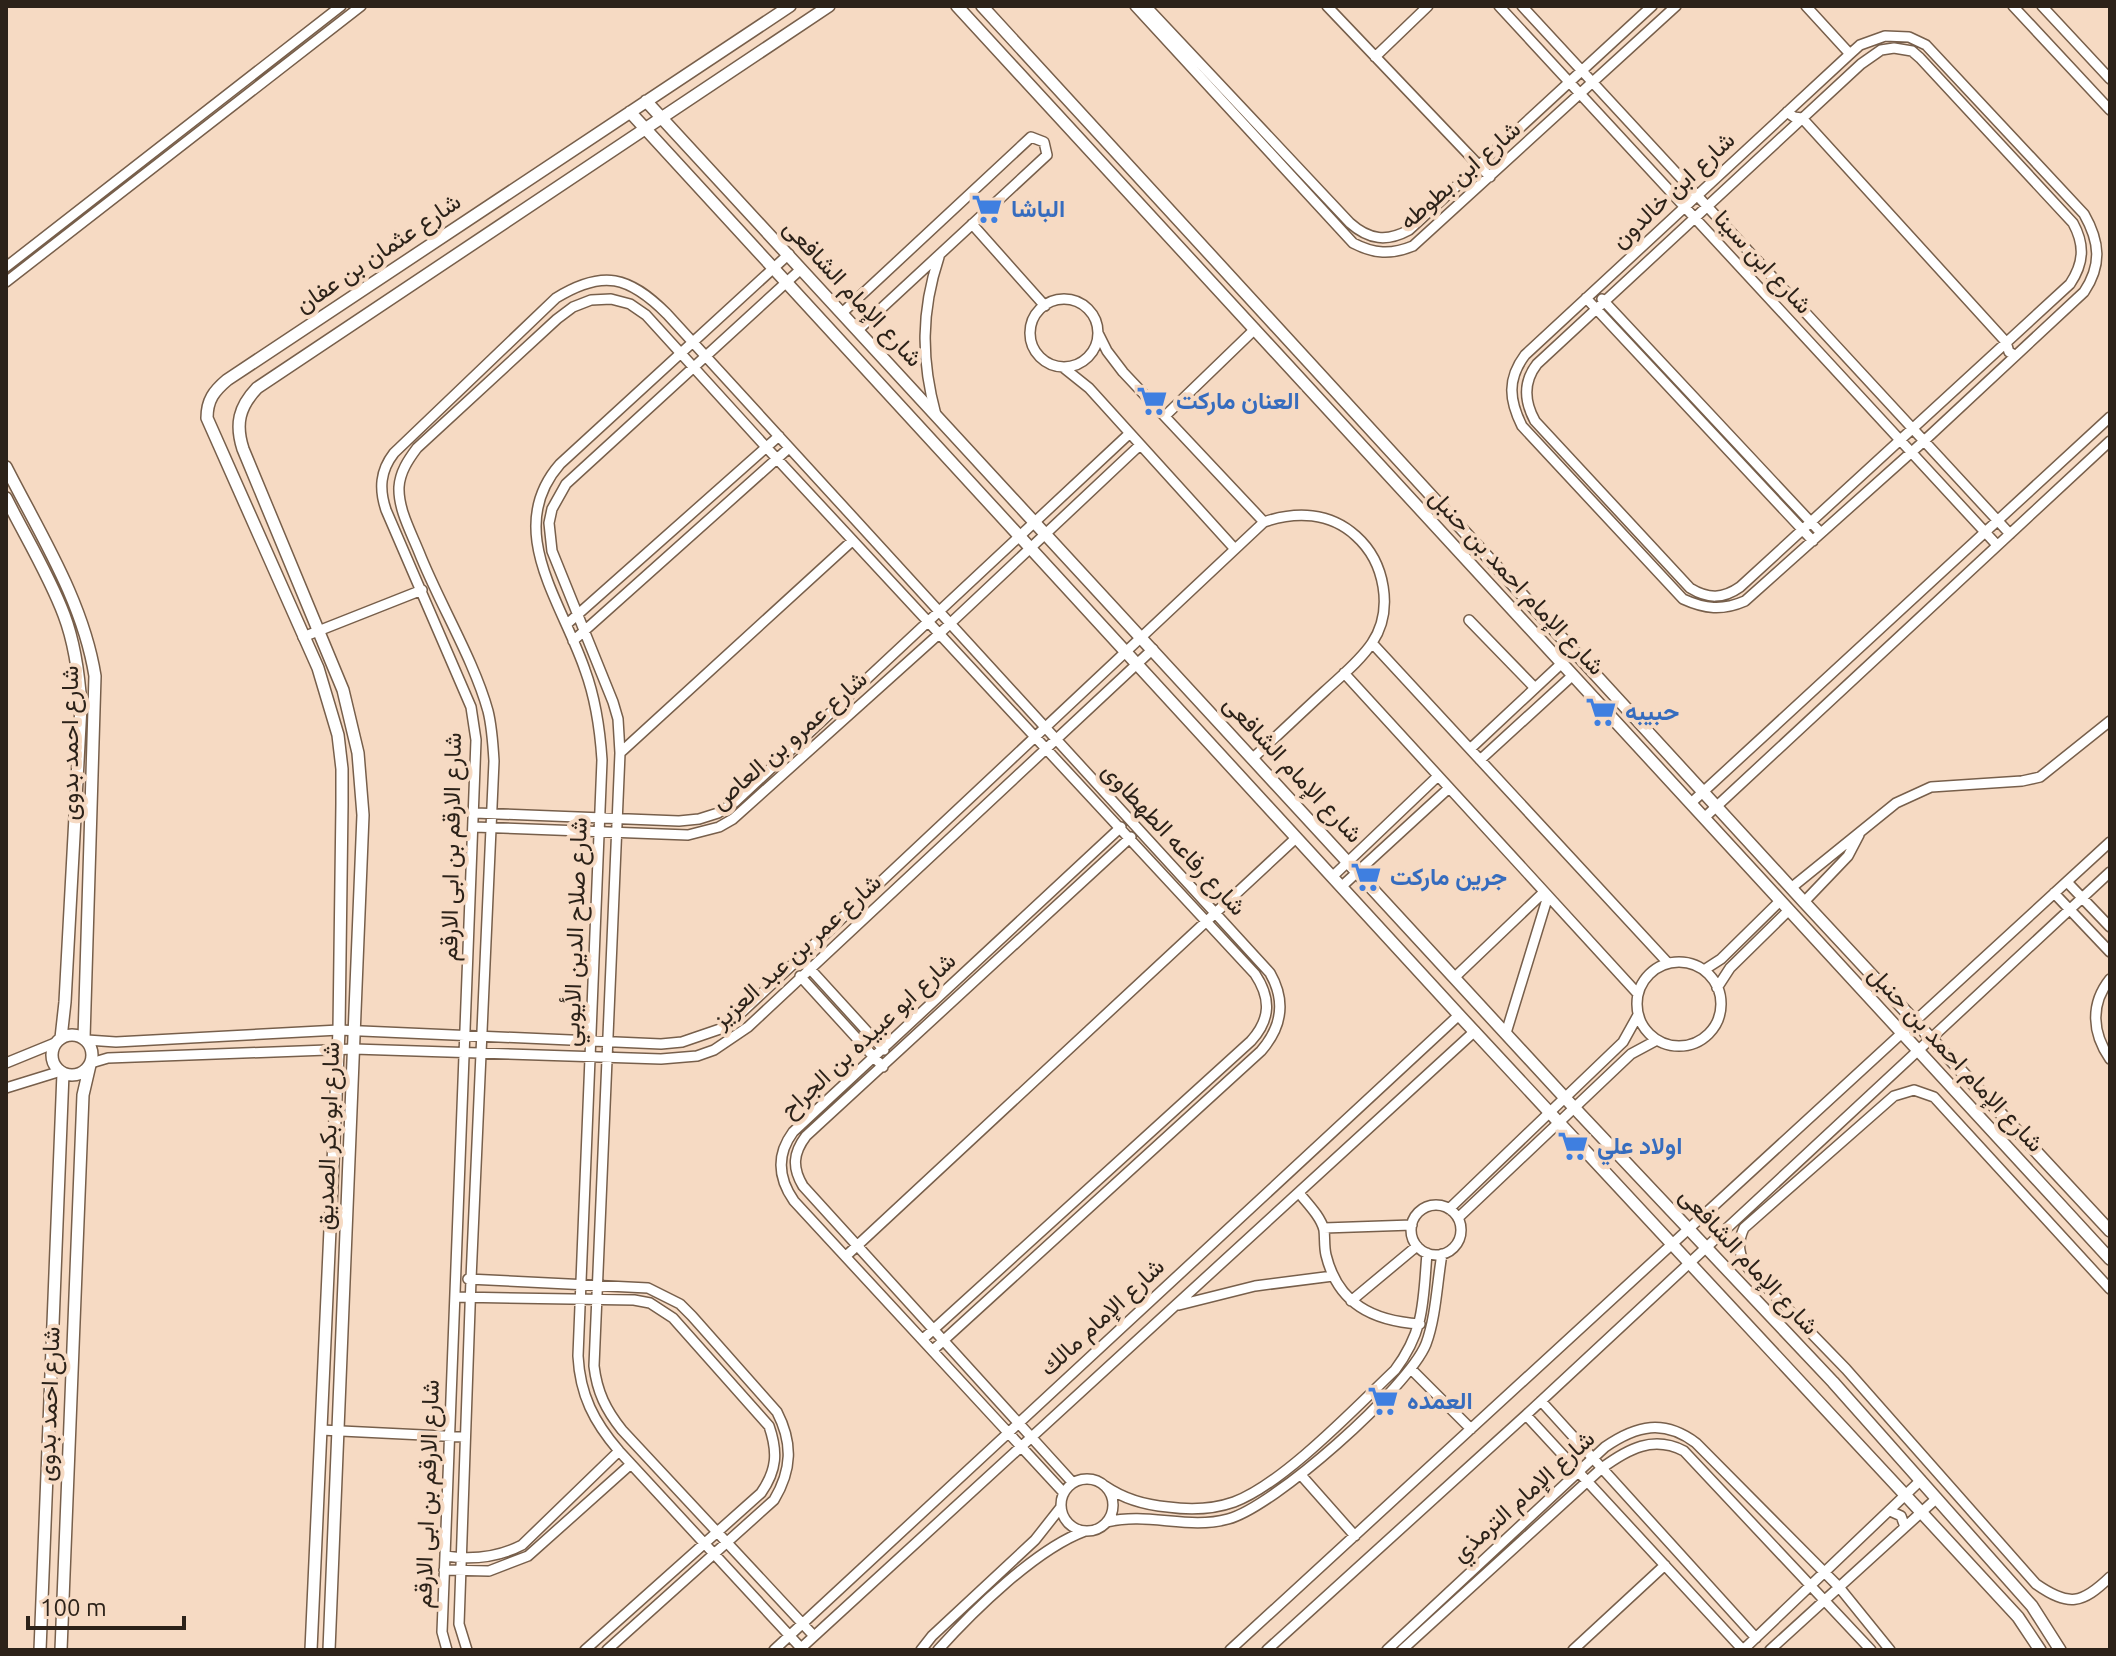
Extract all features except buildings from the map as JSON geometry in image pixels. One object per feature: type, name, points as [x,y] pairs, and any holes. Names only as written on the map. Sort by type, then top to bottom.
[{"type":"street","points":[[6,267],[341,6]]},
{"type":"street","points":[[6,282],[361,6]]},
{"type":"street","name":"شارع عثمان بن عفان","points":[[303,637],[207,418],[211,396],[227,380],[790,6]]},
{"type":"street","name":"شارع عثمان بن عفان","points":[[319,630],[238,433],[239,416],[245,400],[257,388],[829,6]]},
{"type":"street","name":"شارع الإمام احمد بن حنبل","points":[[957,6],[2110,1259]]},
{"type":"street","name":"شارع الإمام احمد بن حنبل","points":[[982,6],[2110,1231]]},
{"type":"street","name":"شارع ابن بطوطه","points":[[1135,6],[1350,223],[1360,232],[1385,239],[1409,230],[1652,6]]},
{"type":"street","name":"شارع ابن بطوطه","points":[[1146,6],[1347,237],[1367,250],[1383,253],[1398,252],[1413,246],[1676,6]]},
{"type":"street","points":[[1327,6],[1490,177]]},
{"type":"street","points":[[1375,57],[1428,6]]},
{"type":"street","name":"شارع ابن سينا","points":[[1499,6],[1997,545]]},
{"type":"street","name":"شارع ابن سينا","points":[[1522,6],[2010,534]]},
{"type":"street","points":[[1806,6],[1850,54]]},
{"type":"street","points":[[2013,6],[2110,109]]},
{"type":"street","points":[[2042,6],[2110,82],[2097,97]]},
{"type":"street","name":"شارع ابن خالدون","points":[[1885,36],[1917,39],[1926,45],[2084,214],[2096,240],[2097,267],[2084,292],[1745,601],[1729,608],[1699,606],[1683,599],[1522,426],[1512,402],[1511,389],[1518,365],[1590,294],[1850,54],[1872,39],[1885,36]]},
{"type":"street","name":"شارع ابن خالدون","points":[[1904,49],[1920,58],[2073,223],[2080,234],[2081,260],[2070,284],[1740,587],[1721,596],[1699,594],[1690,588],[1535,421],[1526,391],[1531,372],[1802,118],[1871,56],[1881,50],[1904,49]]},
{"type":"street","name":"شارع الإمام الشافعى","points":[[646,101],[1566,1099],[1833,1382],[2032,1606],[2060,1650]]},
{"type":"street","points":[[1056,114],[1068,102]]},
{"type":"street","points":[[1797,103],[1803,111],[1802,118]]},
{"type":"street","name":"شارع الإمام الشافعى","points":[[630,112],[1459,1015],[2018,1617],[2040,1650]]},
{"type":"street","points":[[1787,112],[1802,118],[2006,342],[2009,352],[2019,352]]},
{"type":"street","points":[[1072,131],[1084,119]]},
{"type":"street","points":[[842,313],[1031,137],[1044,142],[1047,155],[858,330]]},
{"type":"street","points":[[2031,178],[2041,169]]},
{"type":"street","points":[[972,224],[1045,306]]},
{"type":"street","name":"شارع صلاح الدين الأيوبي","points":[[789,254],[560,464],[543,487],[534,515],[536,544],[594,697],[602,760],[578,1356],[583,1393],[599,1427],[619,1451],[800,1649]]},
{"type":"street","points":[[936,415],[924,362],[923,335],[931,282],[939,256]]},
{"type":"street","name":"شارع صلاح الدين الأيوبي","points":[[801,269],[566,484],[558,496],[549,523],[552,551],[613,702],[618,719],[620,753],[594,1366],[599,1394],[622,1430],[814,1636]]},
{"type":"street","name":"شارع الارقم بن ابى الارقم","points":[[447,1650],[442,1632],[475,813],[475,723],[382,498],[383,472],[394,453],[521,330],[556,298],[578,284],[617,281],[632,284],[648,295],[693,340]]},
{"type":"street","points":[[1590,294],[1807,526],[1821,533]]},
{"type":"street","name":"شارع الارقم بن ابى الارقم","points":[[467,1650],[459,1624],[464,1437],[494,761],[489,715],[482,692],[433,586],[400,503],[400,476],[417,448],[573,307],[591,300],[611,299],[630,304],[646,315],[681,351]]},
{"type":"street","points":[[1234,548],[1089,388],[1064,368],[1044,361],[1032,344],[1032,323],[1045,306],[1062,300],[1080,303],[1093,316],[1098,333],[1114,362],[1264,522],[1302,514],[1340,524],[1369,550],[1378,568],[1384,587],[1384,606],[1372,643],[1253,758]]},
{"type":"street","points":[[1165,416],[1255,329]]},
{"type":"street","points":[[521,330],[533,342]]},
{"type":"street","points":[[1064,368],[1088,358],[1096,346],[1098,333]]},
{"type":"street","name":"شارع رفاعه الطهطاوى","points":[[693,340],[1215,912],[1270,973],[1278,987],[1281,1005],[1278,1023],[1271,1040],[1261,1051],[933,1350]]},
{"type":"street","name":"شارع رفاعه الطهطاوى","points":[[681,351],[776,459],[1255,974],[1264,987],[1268,1002],[1266,1018],[1251,1041],[923,1339]]},
{"type":"street","points":[[1691,803],[2110,417]]},
{"type":"street","points":[[1356,439],[1369,428]]},
{"type":"street","name":"شارع عمرو بن العاص","points":[[475,813],[699,819],[718,813],[735,802],[1130,433]]},
{"type":"street","points":[[567,624],[779,436]]},
{"type":"street","points":[[1704,818],[2110,441]]},
{"type":"street","name":"شارع عمرو بن العاص","points":[[474,827],[688,835],[704,833],[733,819],[950,624],[1140,445]]},
{"type":"street","points":[[573,641],[789,448]]},
{"type":"street","name":"شارع احمد بدوى","points":[[6,467],[76,605],[91,651],[95,676],[85,1039]]},
{"type":"street","name":"شارع احمد بدوى","points":[[6,498],[63,613],[76,658],[79,682],[81,706],[65,1002],[58,1041]]},
{"type":"street","name":"شارع عمر بن عبد العزيز","points":[[85,1039],[116,1042],[354,1030],[609,1042],[682,1042],[720,1029],[801,959],[1264,522]]},
{"type":"street","points":[[1807,526],[1813,541]]},
{"type":"street","points":[[1633,545],[1643,536]]},
{"type":"street","points":[[620,753],[852,541]]},
{"type":"street","points":[[303,637],[433,586]]},
{"type":"street","points":[[1522,621],[1536,609]]},
{"type":"street","points":[[1469,620],[1535,688]]},
{"type":"street","name":"شارع ابو بكر الصديق","points":[[319,630],[343,690],[358,753],[363,815],[329,1650]]},
{"type":"street","name":"شارع ابو بكر الصديق","points":[[303,637],[330,701],[342,769],[339,1030],[311,1650]]},
{"type":"street","points":[[1372,643],[1668,963]]},
{"type":"street","name":"شارع عمر بن عبد العزيز","points":[[90,1064],[108,1058],[338,1049],[608,1058],[679,1058],[714,1050],[748,1027],[1153,649]]},
{"type":"street","points":[[1470,749],[1562,663]]},
{"type":"street","points":[[1344,673],[1638,994]]},
{"type":"street","points":[[1480,760],[1573,675]]},
{"type":"street","points":[[1791,888],[1896,803],[1931,787],[2040,777],[2110,721]]},
{"type":"street","points":[[1332,877],[1438,776]]},
{"type":"street","points":[[1341,887],[1449,788]]},
{"type":"street","name":"شارع ابو عبيده بن الجراح","points":[[1064,1493],[787,1190],[782,1178],[782,1152],[793,1132],[1129,819]]},
{"type":"street","name":"شارع ابو عبيده بن الجراح","points":[[1073,1483],[803,1186],[796,1175],[794,1161],[798,1146],[806,1136],[1139,830]]},
{"type":"street","points":[[1804,902],[1848,856],[1859,835]]},
{"type":"street","points":[[846,1256],[1296,838]]},
{"type":"street","points":[[1230,1650],[2110,842]]},
{"type":"street","points":[[1267,1650],[1526,1415],[2110,872]]},
{"type":"street","points":[[2067,882],[2110,927]]},
{"type":"street","points":[[2054,893],[2110,952]]},
{"type":"street","points":[[1455,977],[1546,894]]},
{"type":"street","points":[[1506,1033],[1546,894]]},
{"type":"street","points":[[1704,970],[1784,906]]},
{"type":"street","points":[[1717,988],[1730,968],[1784,906]]},
{"type":"street","points":[[801,959],[892,1059]]},
{"type":"street","points":[[1668,963],[1693,964],[1704,970],[1717,988],[1720,1014],[1706,1036],[1682,1046],[1657,1040],[1645,1029],[1638,1015],[1641,985],[1652,971],[1668,963]]},
{"type":"street","points":[[792,967],[883,1067]]},
{"type":"street","points":[[2110,979],[2101,992],[2095,1018],[2101,1045],[2110,1059]]},
{"type":"street","name":"شارع الإمام مالك","points":[[774,1650],[1459,1015]]},
{"type":"street","points":[[1449,1209],[1623,1042],[1638,1015]]},
{"type":"street","name":"شارع الإمام مالك","points":[[800,1649],[1475,1031]]},
{"type":"street","points":[[6,1063],[58,1041],[75,1035],[85,1039],[92,1051],[90,1064],[75,1075],[62,1072],[56,1067],[52,1055],[58,1041]]},
{"type":"street","points":[[1458,1218],[1631,1054],[1657,1040]]},
{"type":"street","name":"شارع احمد بدوى","points":[[61,1650],[83,1095],[90,1064]]},
{"type":"street","points":[[6,1088],[62,1072]]},
{"type":"street","name":"شارع احمد بدوى","points":[[40,1650],[62,1072]]},
{"type":"street","points":[[2110,1289],[1934,1097],[1925,1092],[1904,1091],[1894,1096],[1744,1228],[1740,1236],[1743,1262],[1846,1369],[2036,1584],[2063,1600],[2078,1600],[2092,1594],[2110,1577]]},
{"type":"street","points":[[1118,1160],[1129,1172]]},
{"type":"street","points":[[1299,1193],[1324,1228],[1325,1253],[1333,1276],[1351,1301],[1371,1314],[1395,1323],[1420,1324]]},
{"type":"street","points":[[1429,1206],[1449,1209],[1458,1218],[1460,1237],[1453,1248],[1442,1254],[1427,1253],[1417,1246],[1412,1237],[1412,1225],[1418,1214],[1429,1206]]},
{"type":"street","points":[[1324,1228],[1412,1225]]},
{"type":"street","points":[[1351,1301],[1417,1246]]},
{"type":"street","points":[[921,1650],[932,1636],[1035,1540],[1061,1507],[1064,1493],[1073,1483],[1086,1479],[1130,1500],[1173,1508],[1204,1508],[1246,1496],[1292,1464],[1395,1370],[1413,1344],[1420,1324],[1427,1253]]},
{"type":"street","points":[[938,1650],[961,1625],[1045,1551],[1064,1539],[1097,1529],[1107,1522],[1142,1518],[1211,1523],[1230,1519],[1265,1502],[1301,1475],[1394,1389],[1411,1369],[1425,1346],[1430,1330],[1442,1254]]},
{"type":"street","points":[[1174,1307],[1255,1286],[1333,1276]]},
{"type":"street","points":[[457,1279],[599,1284],[648,1288],[665,1294],[680,1304],[782,1420],[789,1442],[789,1466],[784,1484],[774,1500],[609,1648],[601,1636]]},
{"type":"street","points":[[456,1297],[634,1300],[663,1309],[769,1426],[776,1445],[776,1463],[771,1479],[761,1493],[585,1650]]},
{"type":"street","points":[[1816,1364],[1827,1359],[1829,1352]]},
{"type":"street","points":[[1411,1369],[1471,1429]]},
{"type":"street","points":[[1833,1382],[1836,1375],[1846,1369]]},
{"type":"street","points":[[1541,1401],[1756,1638]]},
{"type":"street","points":[[1526,1415],[1743,1650],[1921,1480]]},
{"type":"street","name":"شارع الإمام الترمذي","points":[[1387,1650],[1578,1471],[1619,1437],[1634,1431],[1669,1427],[1696,1443],[1826,1573],[1890,1650]]},
{"type":"street","points":[[321,1430],[464,1437]]},
{"type":"street","name":"شارع الإمام الترمذي","points":[[1402,1650],[1602,1468],[1638,1446],[1662,1443],[1684,1451],[1871,1650]]},
{"type":"street","points":[[445,1556],[498,1555],[522,1545],[619,1451]]},
{"type":"street","points":[[444,1570],[489,1571],[528,1556],[631,1464]]},
{"type":"street","points":[[1301,1475],[1355,1536]]},
{"type":"street","points":[[1105,1486],[1113,1504],[1107,1522]]},
{"type":"street","points":[[1770,1650],[1937,1498]]},
{"type":"street","points":[[1061,1507],[1068,1523],[1085,1531]]},
{"type":"street","points":[[1890,1511],[1901,1516],[1905,1527]]},
{"type":"street","points":[[1573,1650],[1665,1565]]},
{"type":"place","name":"الباشا","points":[[987,209]]},
{"type":"place","name":"العنان ماركت","points":[[1152,401]]},
{"type":"place","name":"حبيبه","points":[[1601,712]]},
{"type":"place","name":"جرين ماركت","points":[[1366,877]]},
{"type":"place","name":"اولاد علي","points":[[1573,1146]]},
{"type":"place","name":"العمده","points":[[1383,1401]]}]
